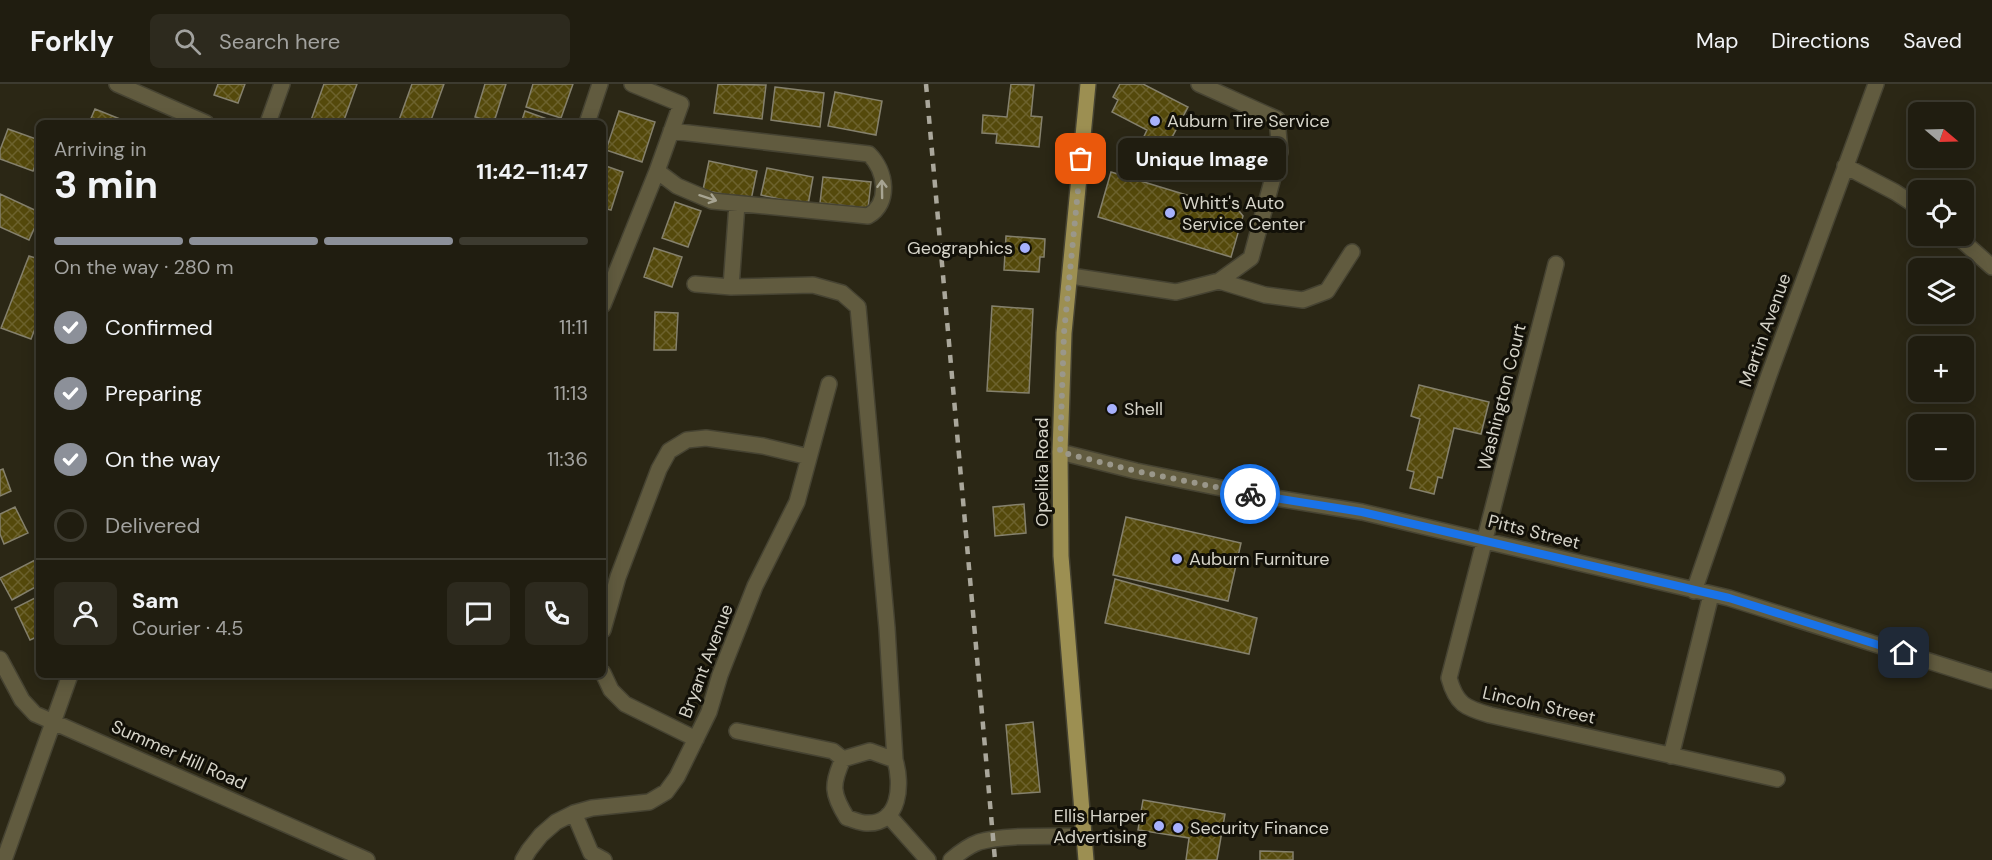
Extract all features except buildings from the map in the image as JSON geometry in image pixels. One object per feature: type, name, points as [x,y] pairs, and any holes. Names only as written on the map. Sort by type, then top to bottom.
[{"type":"main road","name":"Opelika Road","points":[[1086,860],[1061,556],[1060,452],[1064,333],[1089,84]]},
{"type":"street","points":[[117,84],[199,120]]},
{"type":"street","points":[[269,120],[282,84]]},
{"type":"street","points":[[588,120],[600,84]]},
{"type":"street","points":[[606,298],[657,171],[681,104],[632,84]]},
{"type":"street","points":[[1071,276],[1176,292],[1219,281],[1251,258],[1280,152],[1277,119],[1200,84]]},
{"type":"street","name":"Martin Avenue","points":[[1694,591],[1876,84]]},
{"type":"street","points":[[657,171],[677,186],[712,201],[868,216],[878,210],[882,200],[881,169],[869,154],[671,131]]},
{"type":"street","points":[[1845,166],[1908,200]]},
{"type":"street","points":[[731,287],[737,204]]},
{"type":"street","points":[[1968,246],[1992,267]]},
{"type":"street","points":[[1219,281],[1265,295],[1303,300],[1327,291],[1352,252]]},
{"type":"street","name":"Washington Court","points":[[1485,541],[1557,264]]},
{"type":"street","points":[[695,284],[731,287],[813,285],[842,293],[858,307],[887,628],[896,760],[900,775],[899,797],[888,815],[878,821],[866,823],[847,818],[836,800],[834,786],[843,759]]},
{"type":"street","name":"Bryant Avenue","points":[[523,860],[541,835],[556,822],[573,813],[592,808],[649,802],[666,792],[677,777],[709,712],[720,675],[755,586],[796,502],[829,384]]},
{"type":"street","points":[[606,619],[618,577],[659,469],[669,451],[687,440],[706,438],[763,446],[809,458]]},
{"type":"street","name":"Pitts Street","points":[[1060,452],[1136,471],[1251,494],[1362,512],[1729,598],[1992,681]]},
{"type":"street","name":"Lincoln Street","points":[[1485,541],[1449,678],[1454,696],[1471,709],[1490,715],[1777,779]]},
{"type":"street","points":[[1671,756],[1711,595]]},
{"type":"street","name":"Summer Hill Road","points":[[0,659],[22,700],[35,714],[367,860]]},
{"type":"street","points":[[4,860],[69,678]]},
{"type":"street","points":[[605,678],[611,690],[625,704],[696,739]]},
{"type":"street","points":[[737,731],[833,751],[843,759]]},
{"type":"street","points":[[843,759],[870,751],[896,760]]},
{"type":"street","points":[[573,813],[591,853],[604,860]]},
{"type":"street","points":[[888,815],[928,860]]},
{"type":"street","points":[[951,860],[962,850],[977,842],[995,838],[1084,836]]},
{"type":"railway","points":[[926,84],[995,860]]},
{"type":"way so far","points":[[1081,159],[1064,333],[1060,452],[1136,471],[1250,494]]},
{"type":"place","name":"Auburn Tire Service","points":[[1155,121]]},
{"type":"place","name":"Unique Image","points":[[1081,159]]},
{"type":"place","name":"Whitt's Auto Service Center","points":[[1170,213]]},
{"type":"place","name":"Geographics","points":[[1025,248]]},
{"type":"place","name":"Shell","points":[[1112,409]]},
{"type":"place","name":"Auburn Furniture","points":[[1177,559]]},
{"type":"place","name":"Ellis Harper Advertising","points":[[1159,826]]},
{"type":"place","name":"Security Finance","points":[[1178,828]]},
{"type":"route","points":[[1250,494],[1362,512],[1729,598],[1904,653]]}]
